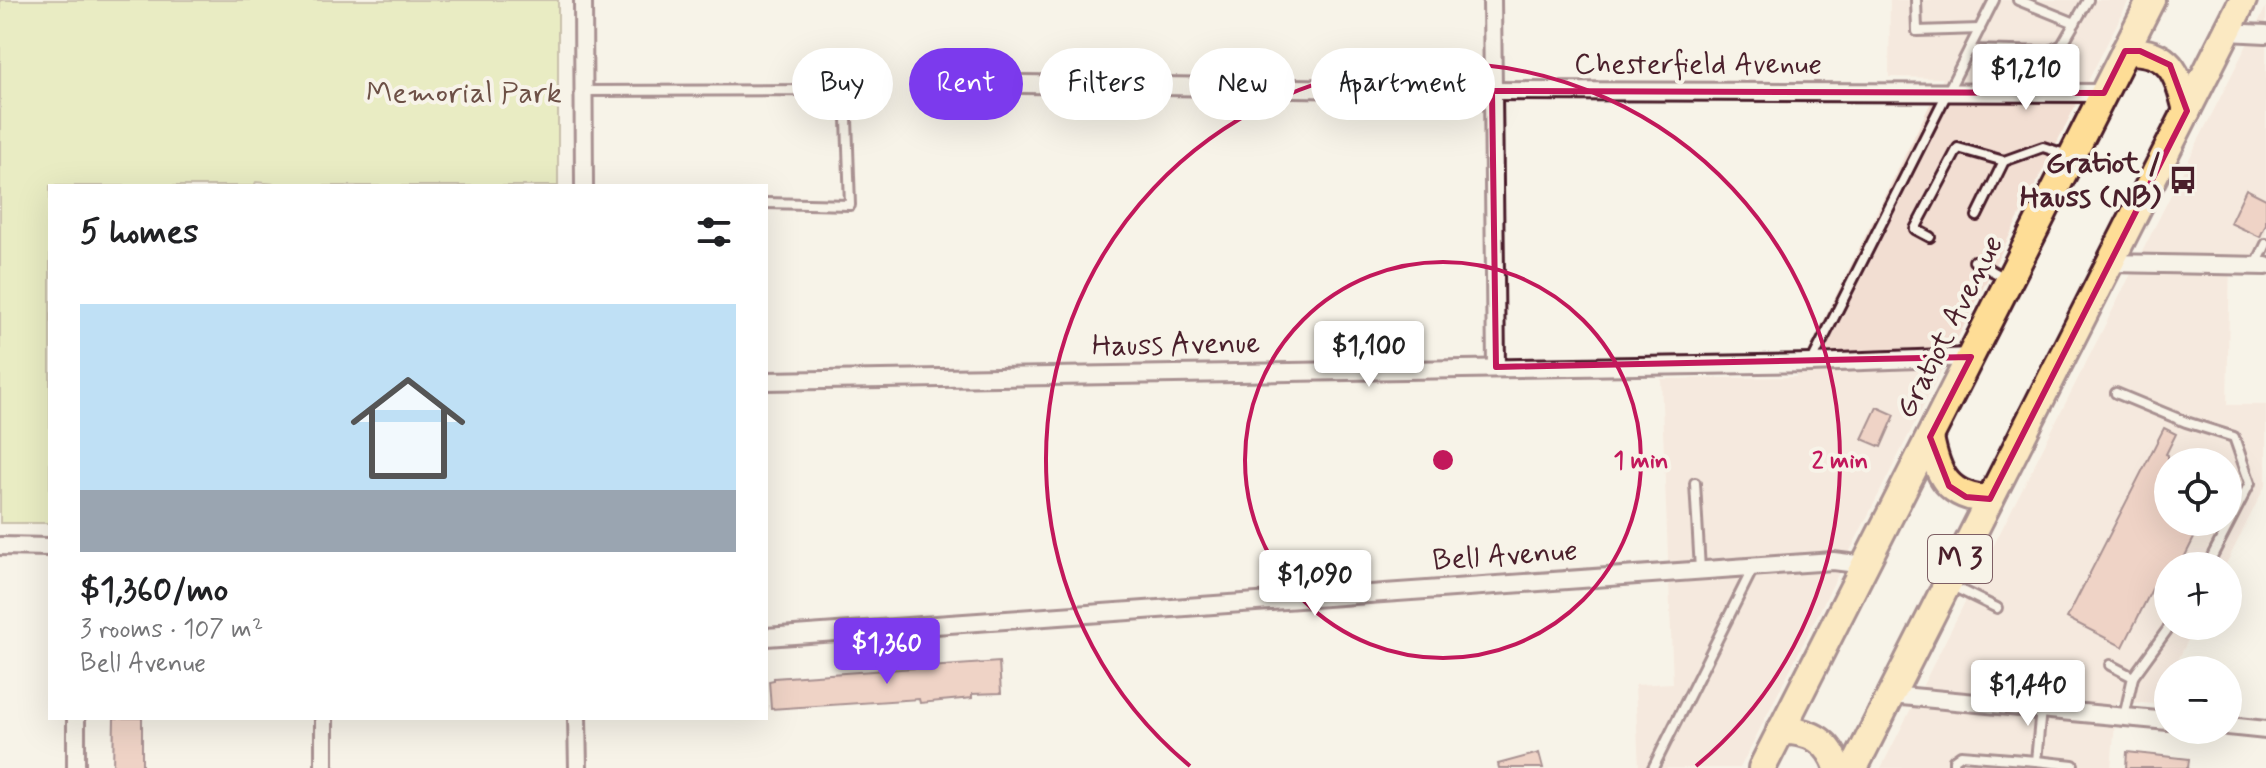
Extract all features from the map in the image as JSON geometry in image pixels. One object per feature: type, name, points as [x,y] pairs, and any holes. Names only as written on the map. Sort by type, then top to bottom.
[{"type":"main road","name":"Gratiot Avenue","points":[[1759,767],[1865,565],[2151,0]]},
{"type":"main road","name":"M 3","points":[[1854,768],[2243,0]]},
{"type":"main road","points":[[2125,51],[2140,51],[2163,58],[2176,76],[2187,111]]},
{"type":"main road","points":[[1930,437],[1937,467],[1949,486],[1966,497],[1990,499]]},
{"type":"main road","points":[[1780,731],[1804,732],[1815,736],[1828,748],[1838,768]]},
{"type":"street","points":[[583,0],[584,184]]},
{"type":"street","points":[[1492,0],[1492,48]]},
{"type":"street","points":[[2227,32],[2266,34]]},
{"type":"street","name":"Chesterfield Avenue","points":[[1023,84],[1311,88]]},
{"type":"street","name":"Chesterfield Avenue","points":[[1495,91],[2104,93]]},
{"type":"street","points":[[1492,120],[1496,367]]},
{"type":"street","points":[[2110,263],[2261,266]]},
{"type":"street","name":"Hauss Avenue","points":[[768,381],[1811,363],[1971,357]]},
{"type":"street","points":[[0,546],[48,547]]},
{"type":"street","name":"Bell Avenue","points":[[768,637],[1833,561],[1865,565]]},
{"type":"street","points":[[1891,695],[2154,720]]},
{"type":"street","points":[[76,720],[76,768]]},
{"type":"street","points":[[324,720],[324,768]]},
{"type":"street","points":[[577,720],[578,768]]},
{"type":"street","points":[[2242,727],[2265,728]]},
{"type":"lane","points":[[1916,0],[1917,31],[1980,29]]},
{"type":"lane","points":[[1811,363],[1994,0]]},
{"type":"lane","points":[[2018,0],[2075,23]]},
{"type":"lane","points":[[1969,50],[2048,52],[2062,45],[2088,0]]},
{"type":"lane","points":[[583,91],[846,90],[850,205],[768,203]]},
{"type":"lane","points":[[1930,237],[1915,229],[1958,148],[2004,161],[2043,147],[2072,156]]},
{"type":"lane","points":[[1977,216],[2004,161]]},
{"type":"lane","points":[[2261,266],[2266,244]]},
{"type":"lane","points":[[1974,261],[2009,280]]},
{"type":"lane","points":[[2116,393],[2186,422],[2234,437],[2250,483],[2214,552]]},
{"type":"lane","points":[[1695,483],[1700,571]]},
{"type":"lane","points":[[1653,768],[1754,567]]},
{"type":"lane","points":[[1947,584],[1997,608]]},
{"type":"lane","points":[[2124,717],[2133,677],[2160,640]]},
{"type":"lane","points":[[2110,665],[2133,677]]},
{"type":"lane","points":[[2036,761],[2041,709]]},
{"type":"lane","points":[[1954,768],[1954,760],[1961,755],[2073,765]]},
{"type":"highlighted area","points":[[2125,51],[2140,51],[2170,65],[2187,111],[1990,499],[1966,497],[1949,486],[1930,437],[1971,357],[1496,367],[1492,91],[2104,93]]},
{"type":"shaded area","points":[[1890,0],[2129,0],[1740,768],[1639,768],[1635,685],[1673,683],[1661,379],[1796,377],[1943,78],[1889,77]]},
{"type":"shaded area","points":[[2266,7],[2266,259],[2230,258],[2227,405],[2266,405],[2266,484],[2242,532],[2242,448],[2154,448],[2154,536],[2240,536],[2232,552],[2154,552],[2154,640],[2188,640],[2180,656],[2154,656],[2154,704],[2117,701],[2111,768],[1881,768]]},
{"type":"green space","name":"Memorial Park","points":[[0,0],[558,0],[558,184],[48,184],[48,523],[0,523]]},
{"type":"building","points":[[2246,189],[2266,199],[2266,224],[2260,237],[2230,223]]},
{"type":"building","points":[[1877,407],[1895,415],[1881,447],[1862,439]]},
{"type":"building","points":[[2164,428],[2176,434],[2169,448],[2154,448],[2154,536],[2195,536],[2187,552],[2154,552],[2154,590],[2123,647],[2067,618]]},
{"type":"building","points":[[999,662],[1001,693],[972,694],[972,698],[920,703],[919,699],[771,709],[769,681],[774,678]]},
{"type":"building","points":[[114,720],[142,720],[142,768],[113,768]]},
{"type":"building","points":[[2127,752],[2189,759],[2188,768],[2126,768]]},
{"type":"building","points":[[1539,753],[1543,768],[1499,768],[1498,764]]},
{"type":"place","name":"Gratiot / Hauss (NB)","points":[[2183,180]]}]
